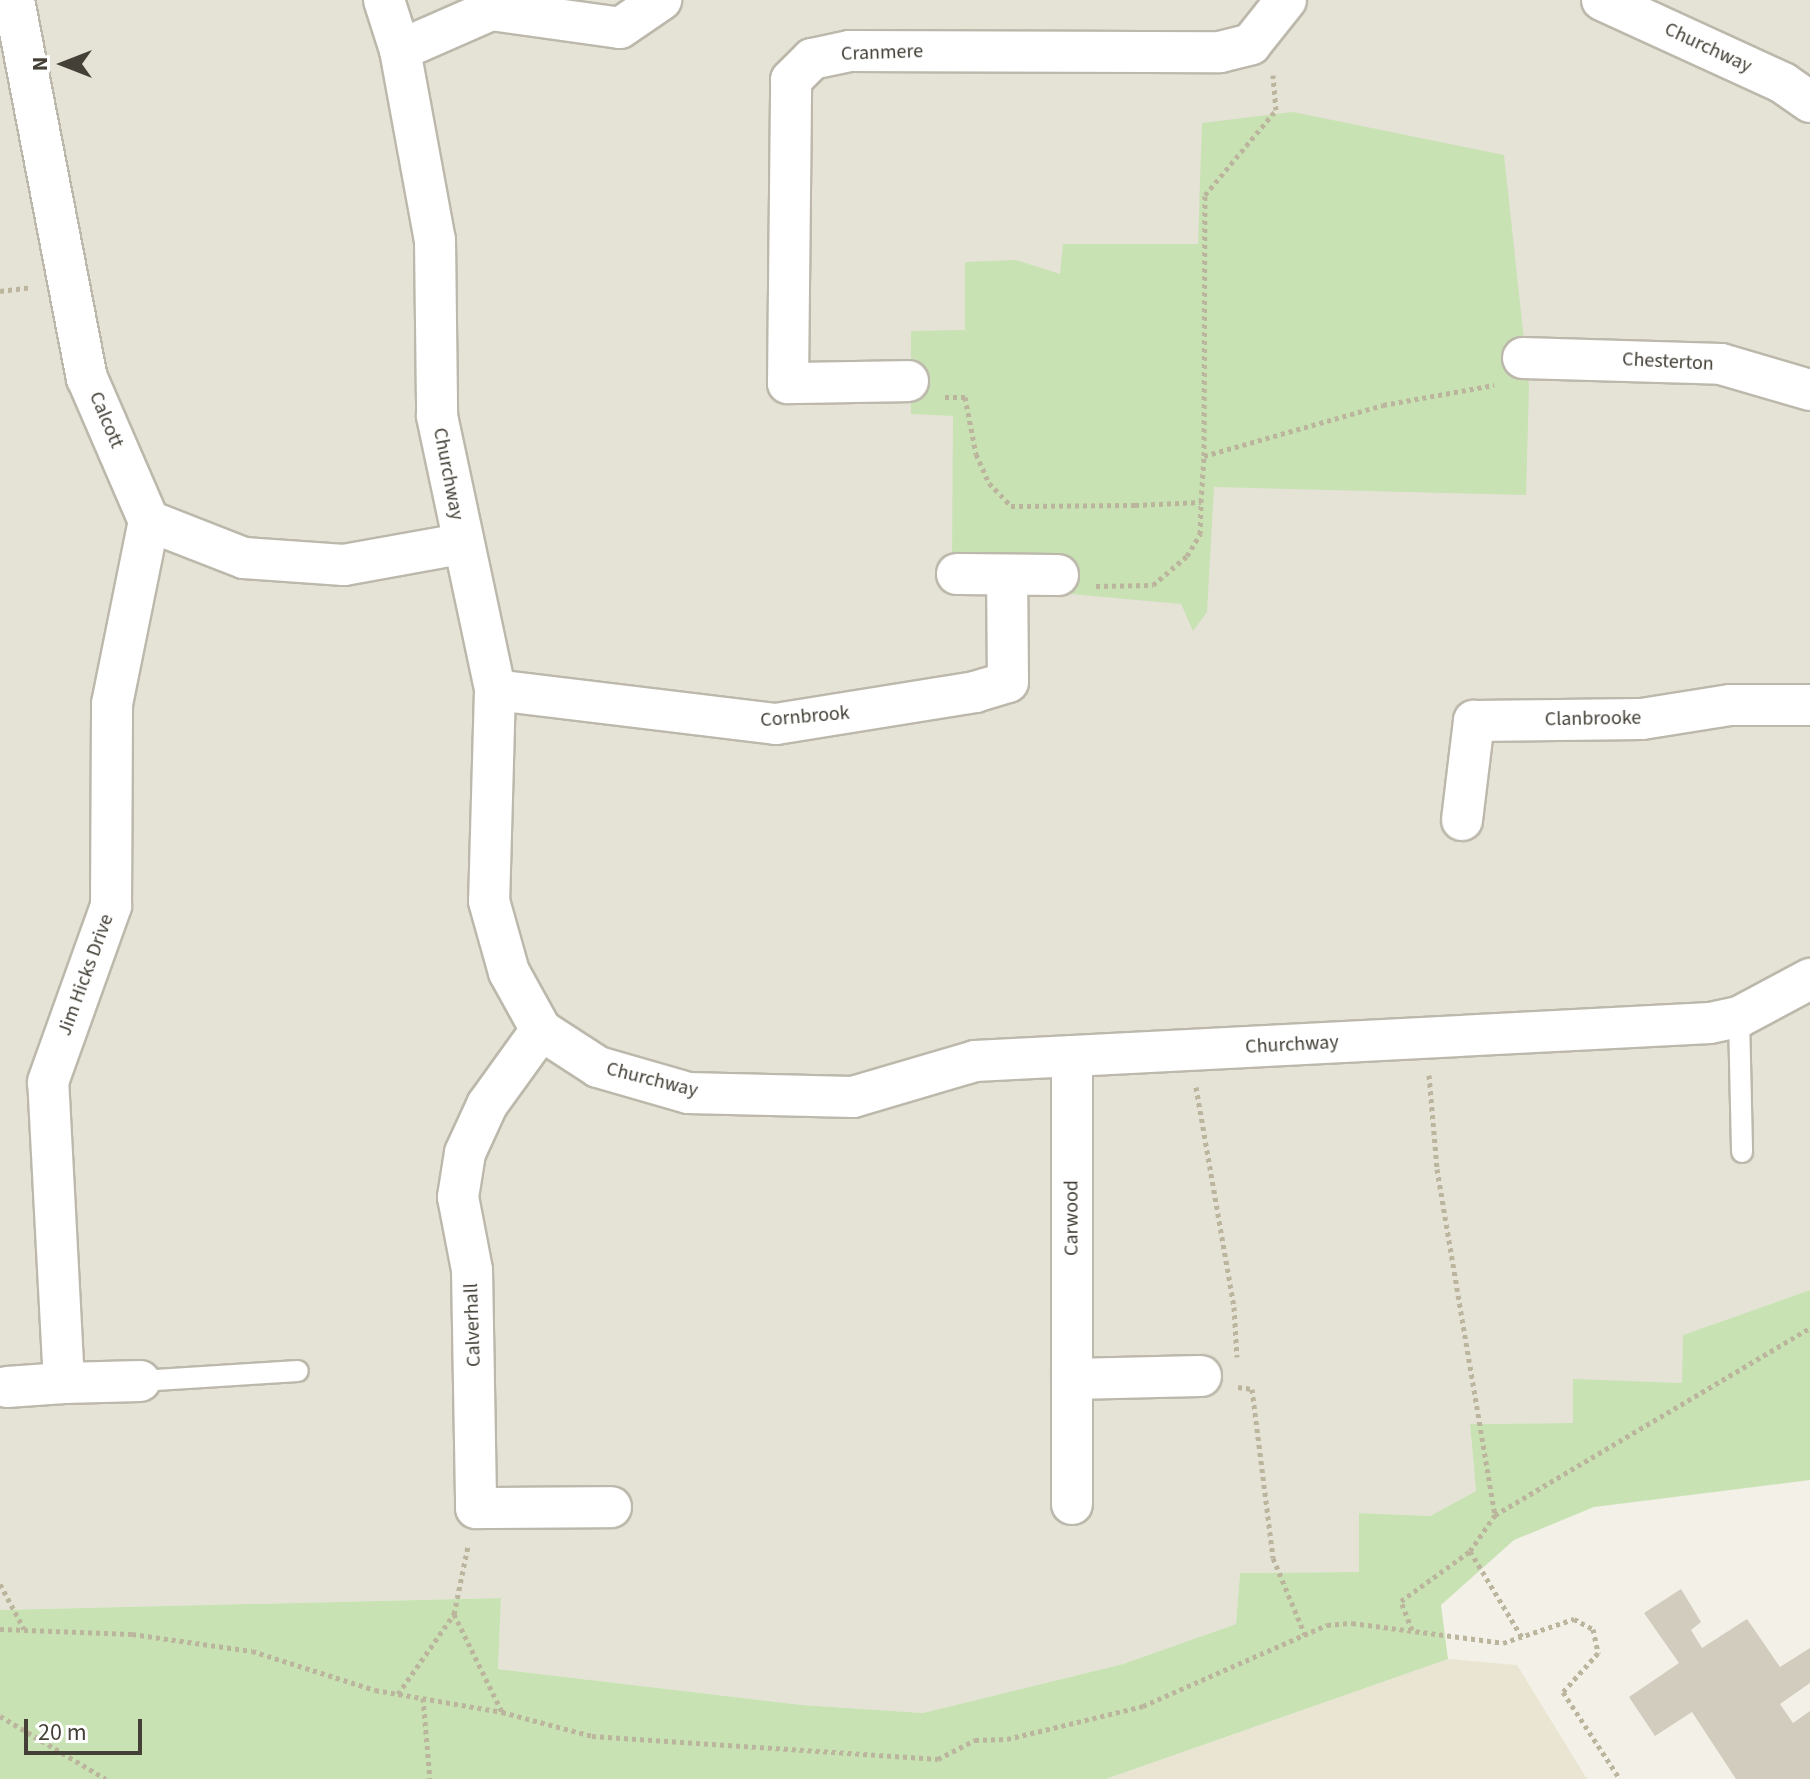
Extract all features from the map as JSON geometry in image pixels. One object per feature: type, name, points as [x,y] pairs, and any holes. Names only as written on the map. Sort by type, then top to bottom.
[{"type":"street","name":"Calcott","points":[[14,0],[87,378],[149,521]]},
{"type":"street","name":"Churchway","points":[[384,0],[400,50],[435,240],[437,416],[461,544],[495,690],[489,901],[509,972],[541,1030],[598,1067],[688,1093],[853,1097],[975,1061],[1710,1023],[1739,1017],[1810,979]]},
{"type":"street","points":[[400,50],[491,10],[620,28],[661,0]]},
{"type":"street","points":[[1251,44],[1286,0]]},
{"type":"street","name":"Churchway","points":[[1602,0],[1783,83],[1810,102]]},
{"type":"street","name":"Cranmere","points":[[908,381],[788,383],[791,80],[812,59],[850,51],[1220,52],[1251,44]]},
{"type":"street","name":"Chesterton","points":[[1523,358],[1721,364],[1810,390]]},
{"type":"street","points":[[149,521],[244,558],[330,564],[461,544]]},
{"type":"street","name":"Jim Hicks Drive","points":[[64,1383],[48,1082],[111,906],[112,704],[149,521]]},
{"type":"street","points":[[957,574],[1058,575]]},
{"type":"street","name":"Cornbrook","points":[[495,690],[776,724],[975,692],[1008,682],[1007,576]]},
{"type":"street","name":"Clanbrooke","points":[[1462,820],[1474,721],[1642,719],[1730,705],[1810,705]]},
{"type":"street","name":"Calverhall","points":[[476,1508],[472,1270],[458,1197],[465,1153],[487,1105],[541,1030]]},
{"type":"street","name":"Carwood","points":[[1072,1056],[1072,1504]]},
{"type":"street","points":[[1072,1379],[1225,1371]]},
{"type":"street","points":[[3,1387],[140,1381]]},
{"type":"street","points":[[476,1508],[611,1507]]},
{"type":"lane","points":[[1739,1017],[1742,1152]]},
{"type":"lane","points":[[140,1381],[298,1371]]},
{"type":"path","points":[[1058,575],[1063,586],[1153,585],[1187,556],[1200,534],[1204,456],[1205,195],[1276,110],[1271,65],[1251,44]]},
{"type":"path","points":[[1204,456],[1383,405],[1505,383],[1523,358]]},
{"type":"path","points":[[908,381],[920,381],[921,398],[965,397],[976,454],[989,483],[1011,506],[1201,502]]},
{"type":"path","points":[[1425,1038],[1437,1169],[1495,1515]]},
{"type":"path","points":[[1190,1050],[1234,1307],[1225,1371],[1238,1389],[1252,1389],[1273,1558],[1305,1635]]},
{"type":"path","points":[[1412,1630],[1401,1601],[1470,1551],[1495,1515],[1810,1328]]},
{"type":"path","points":[[398,1694],[454,1614],[476,1508]]},
{"type":"path","points":[[1470,1551],[1523,1639]]},
{"type":"path","points":[[0,1584],[24,1629]]},
{"type":"path","points":[[454,1614],[502,1712]]},
{"type":"path","points":[[0,1629],[132,1634],[252,1651],[398,1694],[502,1712],[592,1736],[938,1759],[975,1740],[1007,1739],[1143,1706],[1327,1625],[1352,1623],[1503,1643],[1523,1639],[1574,1619],[1593,1629],[1598,1653],[1563,1692],[1620,1779]]},
{"type":"path","points":[[423,1698],[430,1779]]},
{"type":"path","points":[[0,1716],[106,1779]]},
{"type":"shaded area","points":[[0,0],[1810,0],[1810,1290],[1683,1335],[1683,1383],[1573,1380],[1573,1423],[1470,1424],[1476,1491],[1430,1516],[1360,1513],[1359,1572],[1240,1573],[1236,1624],[1123,1664],[923,1713],[802,1705],[498,1669],[501,1598],[0,1610]]},
{"type":"shaded area","points":[[1448,1659],[1517,1665],[1587,1779],[1106,1779]]},
{"type":"green space","points":[[1293,112],[1504,155],[1529,386],[1526,495],[1214,487],[1207,612],[1193,631],[1181,604],[1071,594],[1071,568],[952,564],[953,416],[911,414],[911,331],[965,330],[965,262],[1016,260],[1060,274],[1063,244],[1198,244],[1202,123]]},
{"type":"green space","points":[[1810,1290],[1810,1480],[1594,1507],[1514,1540],[1441,1605],[1448,1659],[1106,1779],[0,1779],[0,1610],[501,1598],[498,1669],[802,1705],[923,1713],[1123,1664],[1236,1624],[1240,1573],[1359,1572],[1359,1513],[1430,1516],[1476,1491],[1470,1424],[1573,1423],[1573,1379],[1682,1383],[1683,1335]]},
{"type":"building","points":[[1681,1589],[1701,1622],[1691,1630],[1702,1648],[1747,1619],[1780,1667],[1810,1648],[1810,1683],[1780,1704],[1793,1723],[1810,1711],[1810,1779],[1736,1779],[1692,1712],[1655,1736],[1629,1697],[1679,1663],[1644,1613]]}]
